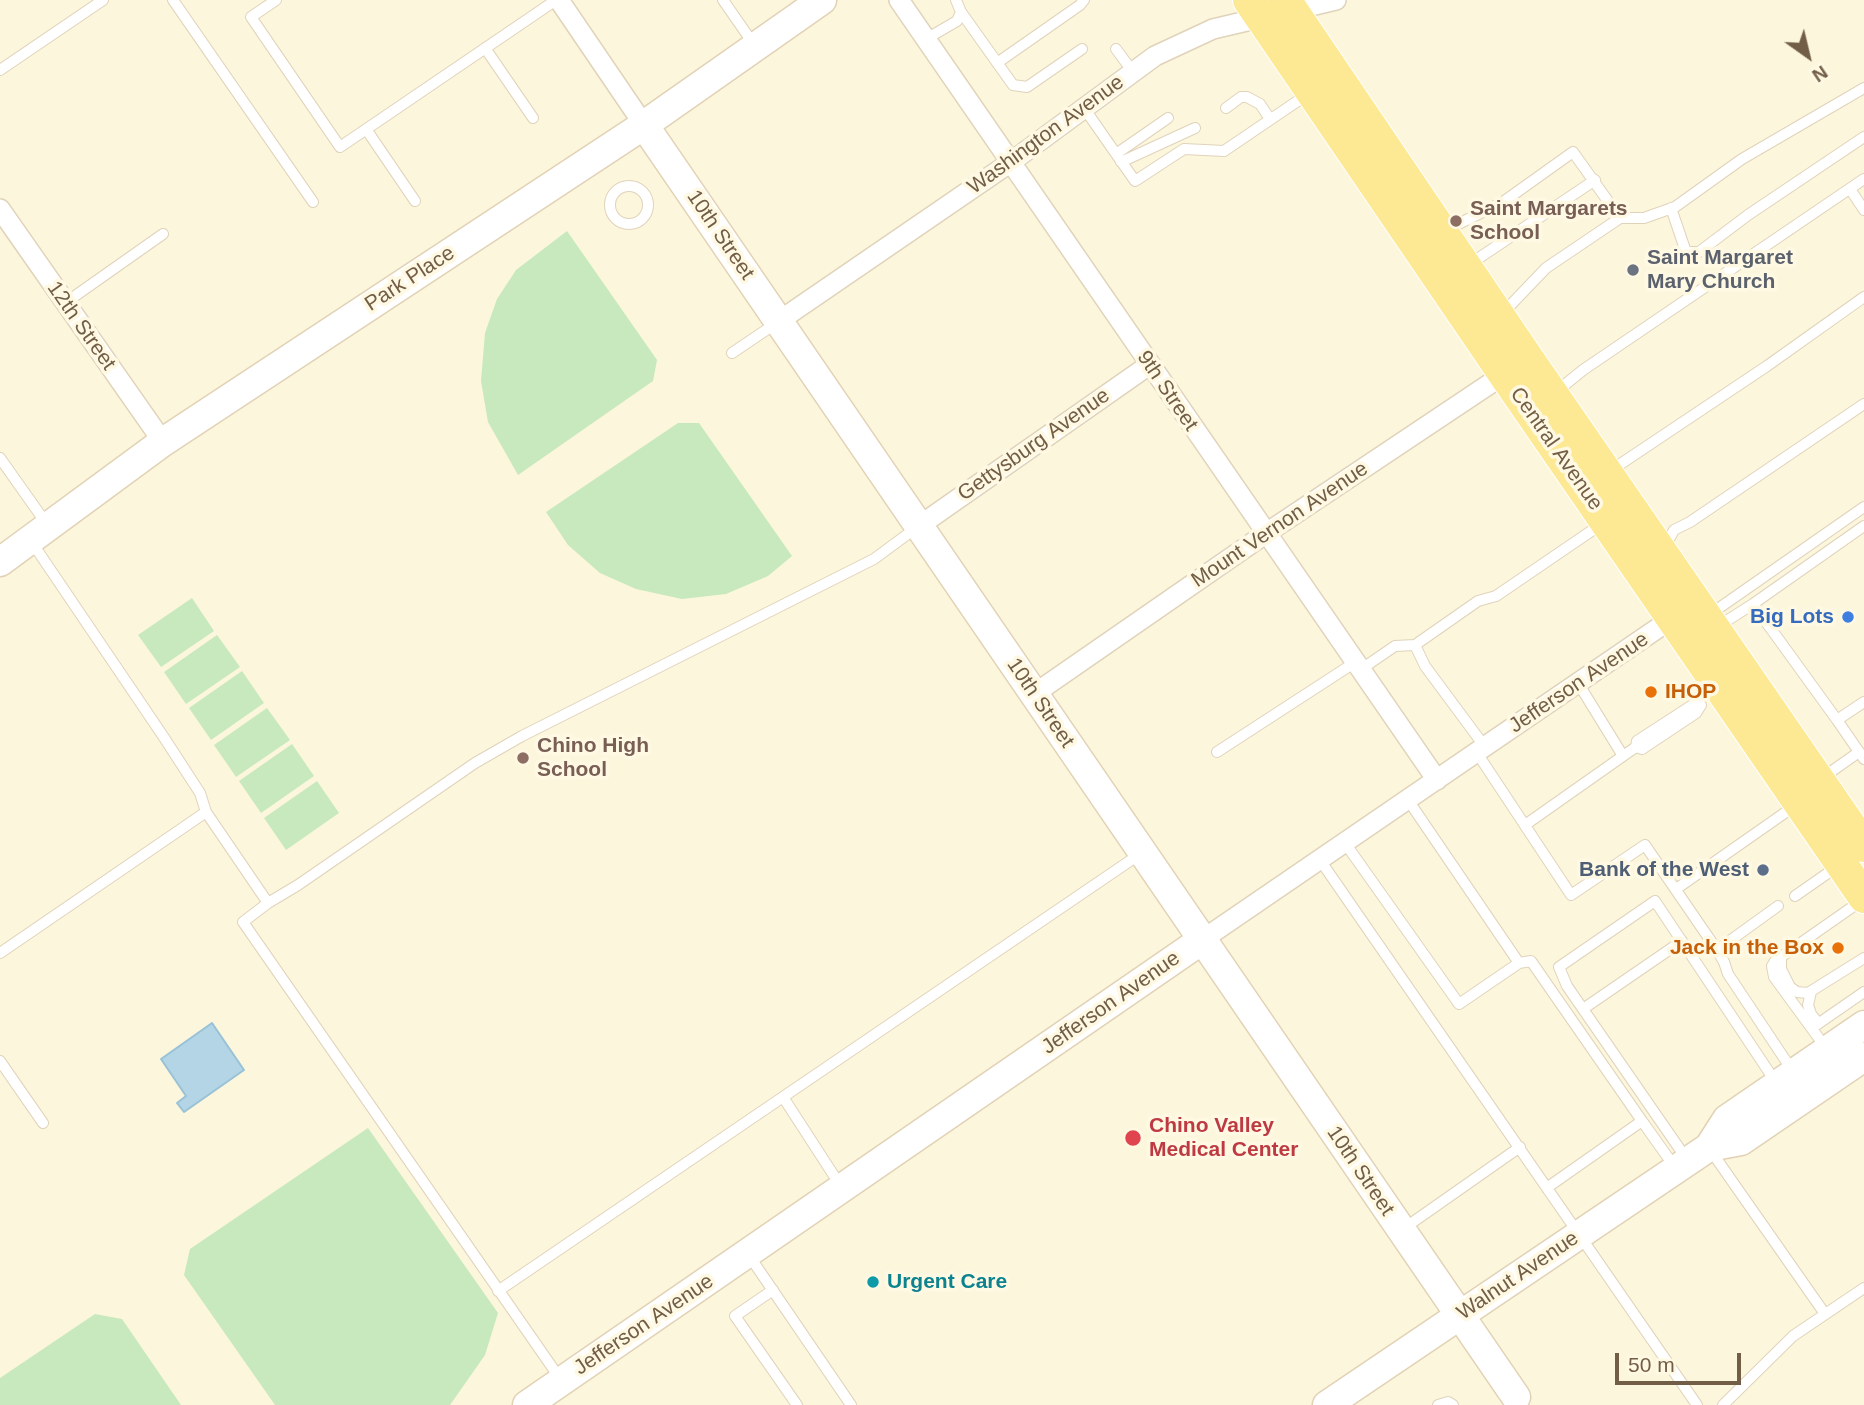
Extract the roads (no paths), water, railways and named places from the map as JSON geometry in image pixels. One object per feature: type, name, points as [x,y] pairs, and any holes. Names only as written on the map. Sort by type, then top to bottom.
[{"type":"main road","name":"Central Avenue","points":[[1272,7],[1311,92],[1427,236],[1466,267],[1499,317],[1516,367],[1554,394],[1662,553],[1697,617],[1853,855],[1864,898]]},
{"type":"main road","name":"Central Avenue","points":[[1272,7],[1516,367],[1600,511],[1697,617],[1712,698],[1740,718],[1812,795]]},
{"type":"main road","points":[[1427,236],[1481,311],[1499,317]]},
{"type":"main road","points":[[1600,511],[1612,505],[1643,545],[1662,553]]},
{"type":"street","name":"10th Street","points":[[557,0],[1143,852],[1517,1402]]},
{"type":"street","name":"Park Place","points":[[2,555],[39,533],[163,442],[644,125],[822,0]]},
{"type":"street","name":"9th Street","points":[[899,0],[1437,780]]},
{"type":"street","name":"Washington Avenue","points":[[779,321],[1011,162],[1155,56],[1213,29],[1272,7],[1336,0]]},
{"type":"street","name":"12th Street","points":[[0,209],[163,442]]},
{"type":"street","name":"Gettysburg Avenue","points":[[919,526],[1149,365]]},
{"type":"street","name":"Mount Vernon Avenue","points":[[1034,694],[1265,534],[1516,367]]},
{"type":"street","name":"Jefferson Avenue","points":[[527,1405],[1578,683],[1697,617]]},
{"type":"street","name":"Walnut Avenue","points":[[1327,1405],[1691,1159],[1727,1119],[1786,1078],[1819,1033],[1864,1025]]},
{"type":"street","name":"Walnut Avenue","points":[[1691,1159],[1741,1142],[1864,1057]]},
{"type":"lane","points":[[0,70],[103,0]]},
{"type":"lane","points":[[173,0],[313,202]]},
{"type":"lane","points":[[276,0],[251,17],[340,147],[557,0]]},
{"type":"lane","points":[[723,0],[755,47]]},
{"type":"lane","points":[[956,0],[961,12],[1013,85],[1027,87],[1082,49]]},
{"type":"lane","points":[[997,63],[1084,0]]},
{"type":"lane","points":[[926,39],[957,21],[961,12]]},
{"type":"lane","points":[[485,48],[533,118]]},
{"type":"lane","points":[[1116,49],[1132,72]]},
{"type":"lane","points":[[1499,317],[1546,268],[1620,218],[1644,218],[1671,208],[1742,159],[1864,88]]},
{"type":"lane","points":[[1084,108],[1135,181],[1184,149],[1224,151],[1311,92]]},
{"type":"lane","points":[[1226,108],[1241,97],[1247,97],[1260,104],[1270,120]]},
{"type":"lane","points":[[1119,158],[1168,118]]},
{"type":"lane","points":[[1119,158],[1195,128]]},
{"type":"lane","points":[[366,129],[415,201]]},
{"type":"lane","points":[[1671,208],[1686,252],[1699,252],[1748,215],[1864,137]]},
{"type":"lane","points":[[1427,236],[1503,202],[1573,152],[1620,218]]},
{"type":"lane","points":[[1554,394],[1583,370],[1864,178]]},
{"type":"lane","points":[[1466,267],[1595,180]]},
{"type":"lane","points":[[1850,189],[1864,210]]},
{"type":"lane","points":[[65,303],[163,234]]},
{"type":"lane","points":[[1608,473],[1864,298]]},
{"type":"lane","points":[[732,353],[779,321]]},
{"type":"lane","points":[[1662,553],[1674,530],[1690,522],[1864,404]]},
{"type":"lane","points":[[0,458],[39,533],[55,576],[163,736],[200,793],[206,812],[268,902]]},
{"type":"lane","points":[[1697,617],[1864,507]]},
{"type":"lane","points":[[1217,752],[1357,666],[1395,646],[1415,645],[1478,601],[1496,596],[1600,511]]},
{"type":"lane","points":[[562,1381],[243,922],[268,902],[298,885],[475,763],[522,736],[874,559],[919,526]]},
{"type":"lane","points":[[1697,617],[1753,604],[1864,526]]},
{"type":"lane","points":[[1676,889],[1812,795],[1832,771],[1862,755],[1753,604]]},
{"type":"lane","points":[[1415,645],[1425,666],[1571,895],[1645,845],[1717,950],[1786,1078]]},
{"type":"lane","points":[[1578,683],[1623,756]]},
{"type":"lane","points":[[1525,825],[1636,747],[1642,749],[1696,713],[1712,698]]},
{"type":"lane","points":[[1837,720],[1864,702]]},
{"type":"lane","points":[[1408,800],[1519,963]]},
{"type":"lane","points":[[0,953],[206,812]]},
{"type":"lane","points":[[1345,843],[1459,1004],[1519,963],[1531,961],[1642,1121],[1691,1159]]},
{"type":"lane","points":[[498,1291],[1143,852]]},
{"type":"lane","points":[[1795,895],[1853,855]]},
{"type":"lane","points":[[1320,860],[1697,1405]]},
{"type":"lane","points":[[1819,1033],[1774,977],[1772,966],[1781,956],[1864,898]]},
{"type":"lane","points":[[1786,1078],[1655,901],[1559,967],[1567,986],[1691,1159],[1825,1314]]},
{"type":"lane","points":[[1717,950],[1778,906]]},
{"type":"lane","points":[[1583,1009],[1682,941]]},
{"type":"lane","points":[[1781,956],[1781,969],[1790,988],[1797,992],[1811,992],[1864,958]]},
{"type":"lane","points":[[1811,992],[1808,1005],[1819,1033]]},
{"type":"lane","points":[[1819,1033],[1864,992]]},
{"type":"lane","points":[[0,1061],[43,1122]]},
{"type":"lane","points":[[783,1097],[842,1188]]},
{"type":"lane","points":[[1548,1187],[1642,1121]]},
{"type":"lane","points":[[1401,1230],[1520,1147]]},
{"type":"lane","points":[[748,1253],[850,1405]]},
{"type":"lane","points":[[1723,1405],[1790,1339],[1864,1288]]},
{"type":"lane","points":[[773,1290],[735,1316],[797,1405]]},
{"type":"lane","points":[[1438,1405],[1448,1402],[1453,1405]]},
{"type":"water","points":[[212,1023],[244,1070],[184,1112],[177,1103],[186,1096],[161,1059]]},
{"type":"place","name":"Saint Margarets School","points":[[1456,221]]},
{"type":"place","name":"Saint Margaret Mary Church","points":[[1633,270]]},
{"type":"place","name":"Big Lots","points":[[1848,617]]},
{"type":"place","name":"IHOP","points":[[1651,692]]},
{"type":"place","name":"Chino High School","points":[[523,758]]},
{"type":"place","name":"Bank of the West","points":[[1763,870]]},
{"type":"place","name":"Jack in the Box","points":[[1838,948]]},
{"type":"place","name":"Chino Valley Medical Center","points":[[1133,1138]]},
{"type":"place","name":"Urgent Care","points":[[873,1282]]}]
